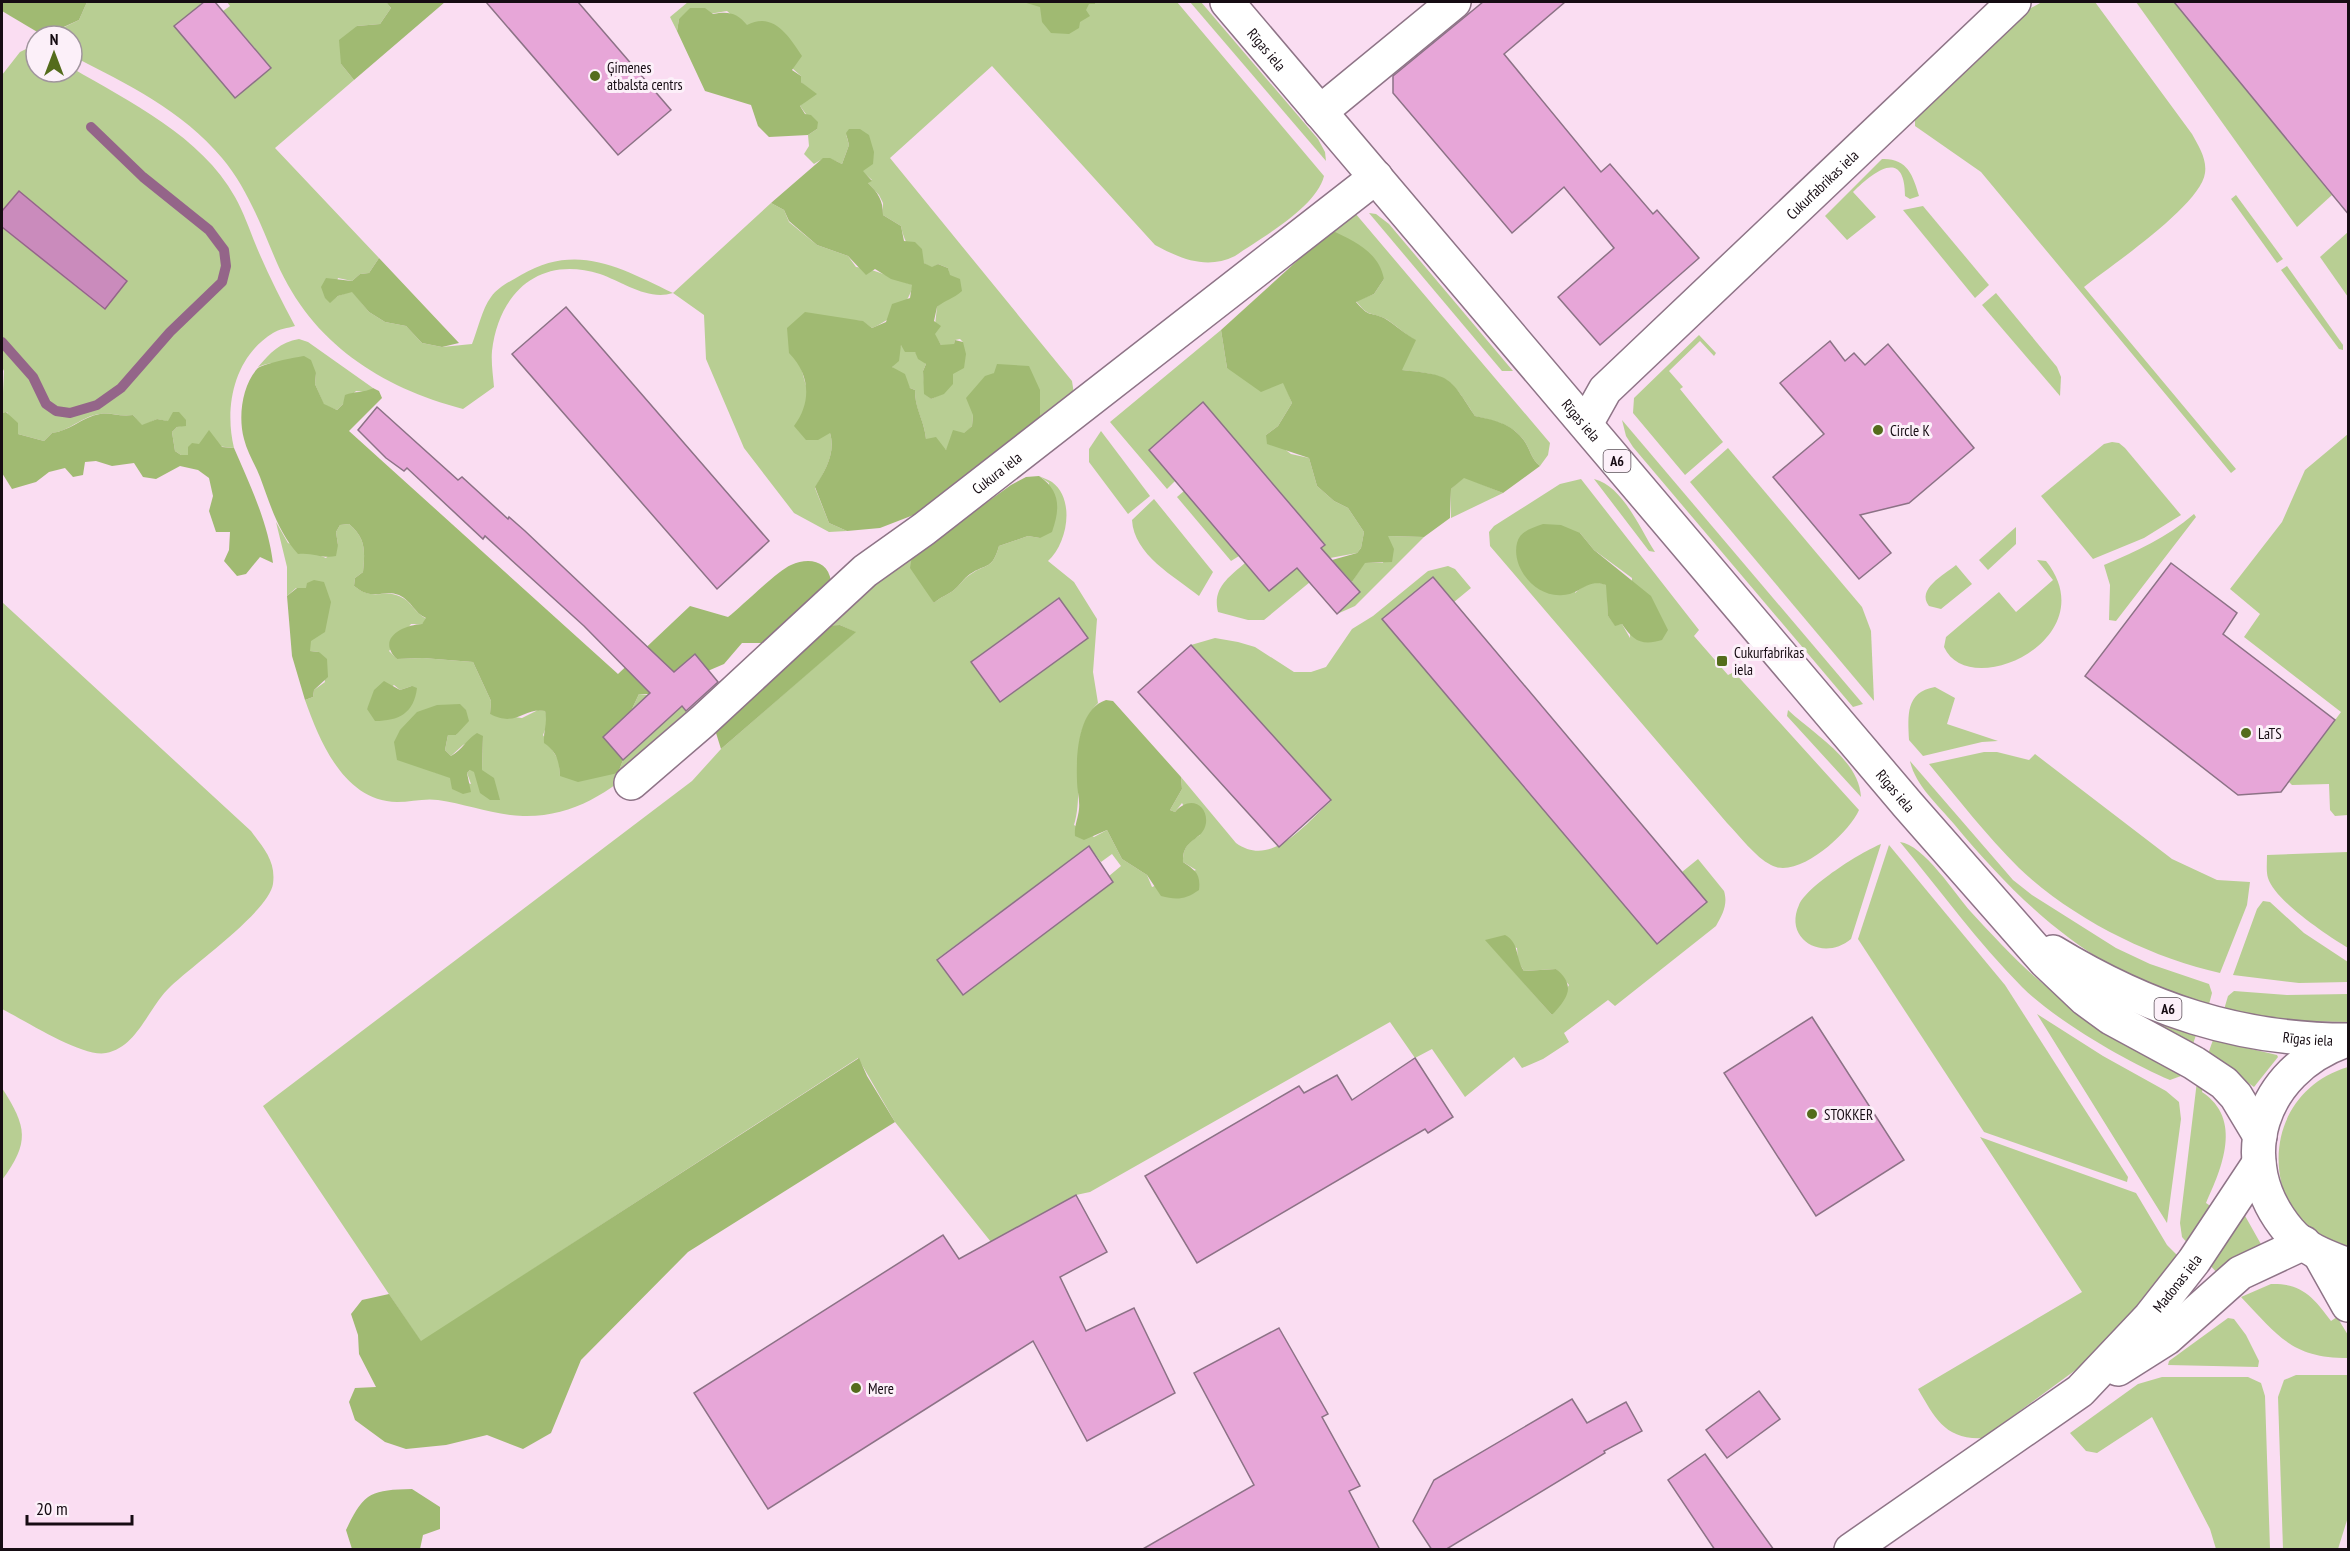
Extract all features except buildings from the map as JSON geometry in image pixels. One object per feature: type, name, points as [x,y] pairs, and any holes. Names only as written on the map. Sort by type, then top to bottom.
[{"type":"main road","name":"Rīgas iela","points":[[1227,2],[1908,805],[2046,962],[2085,999],[2140,1036],[2194,1063],[2224,1083],[2236,1095],[2259,1149]]},
{"type":"main road","points":[[1320,112],[1454,2]]},
{"type":"main road","name":"Cukurfabrikas iela","points":[[1586,424],[1605,390],[2014,2]]},
{"type":"main road","name":"Cukura iela","points":[[631,783],[703,721],[865,571],[924,529],[1376,177]]},
{"type":"main road","name":"Rīgas iela","points":[[2009,918],[2046,948],[2072,964],[2181,1014],[2263,1035],[2348,1040]]},
{"type":"main road","name":"A6","points":[[2324,1254],[2290,1232],[2269,1200],[2259,1149],[2267,1109],[2280,1085],[2299,1065],[2322,1049],[2348,1040]]},
{"type":"main road","name":"Madonas iela","points":[[2080,1390],[2128,1343],[2194,1260],[2259,1149]]},
{"type":"main road","points":[[2324,1254],[2349,1305]]},
{"type":"main road","name":"Madonas iela","points":[[1851,1550],[2080,1390],[2167,1338],[2240,1273],[2324,1254]]},
{"type":"green space","points":[[2,2],[87,2],[79,20],[70,24],[24,24],[2,11]]},
{"type":"green space","points":[[87,2],[204,2],[177,24],[188,42],[235,98],[271,67],[223,11],[230,6],[227,2],[386,2],[391,8],[380,24],[357,26],[341,64],[354,80],[275,148],[379,258],[369,273],[360,274],[352,281],[338,278],[330,302],[352,291],[369,312],[385,322],[406,326],[422,343],[442,347],[472,344],[485,307],[497,290],[541,265],[561,260],[598,262],[635,275],[673,293],[654,295],[645,293],[600,274],[578,269],[541,274],[526,283],[503,311],[492,351],[494,387],[463,409],[404,388],[352,358],[329,339],[309,316],[277,263],[239,182],[207,141],[172,112],[84,62],[84,24],[71,24],[79,20]]},
{"type":"green space","points":[[386,2],[445,2],[354,80],[341,64],[339,40],[357,26],[380,24],[391,8]]},
{"type":"green space","points":[[688,2],[1177,2],[1324,176],[1311,199],[1287,221],[1235,256],[1214,262],[1184,258],[1155,245],[992,66],[890,158],[1072,381],[1074,394],[1040,424],[994,373],[973,415],[972,426],[946,450],[926,439],[916,404],[915,390],[910,388],[892,367],[901,345],[915,352],[926,364],[923,371],[925,394],[931,399],[944,393],[963,349],[963,342],[960,339],[955,340],[954,345],[941,345],[934,334],[937,307],[947,289],[948,268],[938,264],[932,268],[920,260],[908,245],[901,226],[883,215],[883,203],[867,182],[872,180],[862,171],[846,134],[849,145],[842,164],[828,159],[814,164],[804,154],[809,146],[808,135],[817,129],[800,106],[807,100],[806,87],[801,82],[801,76],[727,11],[679,19],[677,31],[670,17]]},
{"type":"green space","points":[[1023,2],[1095,2],[1095,4],[1089,4],[1086,10],[1090,16],[1080,22],[1079,28],[1069,34],[1051,33],[1042,22],[1040,7]]},
{"type":"green space","points":[[1190,2],[1201,2],[1318,139],[1325,152],[1326,161]]},
{"type":"green space","points":[[2042,2],[2095,2],[2192,134],[2202,153],[2205,173],[2200,186],[2188,201],[2154,234],[2084,287],[2236,469],[2231,473],[1981,172],[1915,126],[1915,117],[2029,9]]},
{"type":"green space","points":[[2136,2],[2174,2],[2332,195],[2297,227]]},
{"type":"green space","points":[[690,8],[705,8],[713,14],[732,14],[747,25],[756,21],[765,21],[772,23],[786,34],[802,56],[792,70],[801,76],[801,82],[817,94],[800,106],[805,114],[811,115],[818,122],[817,129],[808,135],[769,137],[758,126],[751,105],[705,91],[677,31],[679,19]]},
{"type":"green space","points":[[24,50],[24,84],[84,84],[84,75],[140,108],[184,138],[221,175],[235,197],[266,268],[295,326],[275,332],[260,343],[249,355],[241,369],[235,384],[230,416],[234,448],[199,444],[189,455],[181,455],[175,451],[172,432],[177,427],[186,425],[157,419],[142,426],[133,415],[108,414],[94,415],[52,433],[44,441],[18,434],[7,412],[2,413],[4,371],[2,367],[2,227],[104,309],[19,191],[2,211],[2,75]]},
{"type":"green space","points":[[849,129],[860,129],[869,135],[874,152],[873,164],[863,171],[872,181],[868,183],[879,197],[883,215],[901,226],[904,241],[915,242],[922,249],[924,263],[932,267],[938,264],[948,268],[950,275],[960,279],[962,291],[937,307],[934,321],[941,326],[935,334],[941,345],[954,344],[955,340],[963,342],[966,354],[964,368],[953,374],[953,384],[944,394],[931,399],[924,394],[923,371],[926,364],[918,359],[915,352],[905,352],[901,345],[899,361],[892,367],[905,374],[910,388],[915,390],[916,403],[926,439],[936,437],[946,450],[953,430],[964,433],[972,426],[973,415],[966,398],[985,376],[994,373],[997,364],[1029,366],[1040,390],[1040,424],[929,509],[880,528],[847,531],[829,523],[815,487],[831,455],[830,433],[818,440],[806,440],[794,426],[804,407],[806,388],[801,370],[789,353],[787,328],[805,312],[863,321],[872,328],[886,322],[892,304],[910,298],[912,285],[891,279],[875,269],[866,275],[848,256],[817,245],[789,221],[784,210],[771,203],[823,158],[830,158],[842,164],[849,145],[846,133]]},
{"type":"green space","points":[[1882,159],[1897,161],[1908,169],[1919,196],[1910,199],[1905,196],[1904,181],[1900,172],[1894,168],[1886,168],[1878,172],[1853,192],[1876,217],[1847,240],[1825,216]]},
{"type":"green space","points":[[2236,195],[2283,259],[2277,263],[2231,199]]},
{"type":"green space","points":[[771,203],[784,210],[789,222],[817,245],[848,256],[856,267],[878,272],[913,285],[903,306],[886,321],[872,328],[862,321],[837,319],[800,364],[808,393],[803,414],[830,433],[832,448],[831,455],[815,488],[829,523],[847,531],[829,532],[794,513],[744,448],[706,359],[704,315],[673,293]]},
{"type":"green space","points":[[1923,206],[1989,285],[1975,298],[1903,210]]},
{"type":"green space","points":[[1355,213],[1550,443],[1548,455],[1540,466],[1534,460],[1525,441],[1517,433],[1501,423],[1475,416],[1460,393],[1447,380],[1439,376],[1401,370],[1415,340],[1387,320],[1366,312],[1356,301],[1374,294],[1384,279],[1331,230]]},
{"type":"green space","points":[[1369,213],[1376,214],[1389,224],[1513,371],[1502,371]]},
{"type":"green space","points":[[1331,230],[1364,249],[1377,262],[1384,279],[1374,294],[1356,302],[1367,312],[1384,318],[1416,340],[1402,370],[1440,376],[1447,380],[1460,393],[1475,416],[1501,423],[1517,433],[1525,441],[1534,460],[1540,466],[1503,493],[1464,478],[1451,489],[1450,518],[1424,537],[1388,536],[1394,549],[1392,562],[1365,563],[1352,582],[1332,560],[1357,553],[1361,548],[1364,532],[1348,508],[1334,501],[1317,486],[1309,458],[1267,444],[1266,435],[1278,426],[1292,403],[1283,383],[1261,392],[1227,368],[1221,330]]},
{"type":"green space","points":[[2348,232],[2348,297],[2320,257]]},
{"type":"green space","points":[[379,258],[459,343],[442,347],[422,343],[406,326],[385,322],[369,312],[352,292],[338,296],[330,303],[325,298],[321,287],[326,278],[352,281],[360,274],[369,273]]},
{"type":"green space","points":[[2287,266],[2343,345],[2343,350],[2339,349],[2281,270]]},
{"type":"green space","points":[[1996,293],[2057,367],[2061,377],[2060,396],[1982,305]]},
{"type":"green space","points":[[1221,330],[1227,368],[1284,383],[1292,403],[1278,426],[1266,435],[1291,454],[1309,458],[1317,486],[1334,501],[1348,508],[1364,532],[1361,548],[1357,553],[1330,558],[1310,582],[1264,620],[1248,620],[1218,612],[1217,596],[1223,584],[1245,563],[1269,591],[1325,544],[1203,403],[1149,450],[1175,481],[1167,489],[1110,422]]},
{"type":"green space","points":[[1699,335],[1716,353],[1714,356],[1700,341],[1669,371],[1683,387],[1680,389],[1723,442],[1685,475],[1633,413],[1634,398]]},
{"type":"green space","points":[[299,339],[308,342],[373,388],[366,392],[356,391],[337,410],[324,405],[315,384],[316,373],[294,365],[280,363],[258,367],[276,349]]},
{"type":"green space","points":[[304,356],[311,360],[316,373],[315,384],[324,404],[337,410],[343,404],[345,395],[373,388],[379,391],[382,398],[349,431],[618,674],[690,606],[728,617],[777,574],[791,565],[804,561],[822,565],[831,581],[776,643],[742,643],[724,664],[654,694],[639,694],[631,711],[603,737],[623,760],[618,773],[578,782],[560,776],[556,757],[544,743],[545,711],[531,712],[514,718],[499,718],[490,714],[491,701],[473,662],[423,658],[397,659],[391,652],[390,639],[394,634],[407,627],[422,624],[426,618],[399,595],[367,593],[354,586],[355,578],[363,572],[364,551],[359,534],[355,529],[349,524],[340,525],[336,532],[338,545],[336,556],[327,557],[298,554],[285,536],[245,444],[241,421],[243,402],[248,384],[257,369]]},
{"type":"green space","points":[[6,412],[18,423],[18,434],[44,441],[52,433],[65,430],[100,414],[133,415],[142,425],[157,419],[168,421],[173,412],[179,412],[186,420],[186,426],[177,427],[172,432],[175,451],[181,455],[188,455],[188,447],[192,443],[199,444],[209,430],[222,447],[234,448],[263,518],[273,563],[260,557],[246,574],[237,576],[224,561],[229,550],[230,532],[216,532],[209,511],[213,496],[209,478],[198,470],[180,466],[156,479],[143,477],[134,463],[112,466],[96,461],[85,462],[83,475],[73,477],[65,468],[49,472],[36,482],[12,489],[2,473],[2,413]]},
{"type":"green space","points":[[1622,420],[1863,704],[1853,707],[1633,447],[1626,436]]},
{"type":"green space","points":[[1101,431],[1150,496],[1128,514],[1089,462],[1089,449]]},
{"type":"green space","points":[[2348,434],[2348,815],[2335,816],[2330,810],[2329,784],[2292,785],[2289,782],[2341,712],[2244,637],[2260,614],[2230,589],[2282,522],[2305,470]]},
{"type":"green space","points":[[2119,443],[2125,448],[2181,515],[2144,538],[2093,559],[2041,496],[2104,444]]},
{"type":"green space","points":[[1728,448],[1862,607],[1871,631],[1874,701],[1690,482]]},
{"type":"green space","points":[[1039,476],[1052,482],[1059,490],[1064,500],[1066,522],[1060,544],[1048,561],[1074,582],[1097,619],[1093,672],[1098,703],[1088,716],[1079,746],[1077,810],[1074,825],[1094,837],[1107,830],[1122,859],[1147,875],[1152,887],[1196,870],[1183,862],[1183,857],[1187,846],[1200,835],[1182,803],[1175,812],[1170,810],[1182,789],[1181,777],[1236,843],[1249,850],[1275,847],[1288,840],[1331,801],[1191,645],[1215,638],[1238,642],[1255,647],[1294,672],[1311,672],[1326,667],[1352,629],[1373,616],[1428,571],[1448,566],[1455,569],[1471,588],[1454,602],[1433,577],[1382,619],[1657,944],[1682,872],[1698,859],[1724,891],[1724,909],[1716,926],[1615,1006],[1608,1000],[1564,1033],[1569,1042],[1543,1059],[1522,1068],[1514,1057],[1465,1097],[1432,1049],[1415,1058],[1390,1022],[1090,1192],[1076,1195],[991,1242],[895,1122],[858,1058],[421,1342],[263,1106],[692,781],[721,749],[855,632],[840,625],[817,626],[912,556],[934,603],[954,590],[969,576],[991,563],[999,546],[1028,536],[1040,538],[1049,483]],"holes":[[[1058,598],[1087,638],[1000,702],[971,662]],[[1089,846],[1101,862],[1112,854],[1121,866],[1109,876],[1113,882],[963,995],[937,959]],[[1486,940],[1517,948],[1518,961],[1524,971],[1556,969],[1569,985],[1552,1015]]]},
{"type":"green space","points":[[1039,476],[1051,488],[1057,501],[1052,532],[1040,538],[1028,536],[999,546],[991,563],[970,574],[954,590],[934,603],[910,568],[912,556],[1011,485],[1026,477]]},
{"type":"green space","points":[[1464,477],[1503,493],[1451,518],[1451,489]]},
{"type":"green space","points":[[1581,479],[1699,630],[1694,636],[1728,675],[1734,672],[1859,810],[1845,830],[1821,852],[1795,866],[1782,868],[1771,865],[1753,852],[1490,546],[1489,532],[1494,526],[1560,484]],"holes":[[[1580,533],[1594,550],[1632,578],[1630,638],[1622,624],[1615,625],[1608,616],[1607,585],[1589,584],[1575,593]]]},
{"type":"green space","points":[[1594,479],[1614,490],[1622,499],[1655,552],[1649,551]]},
{"type":"green space","points":[[1184,491],[1239,556],[1231,561],[1177,497]]},
{"type":"green space","points":[[1154,499],[1213,572],[1199,596],[1157,564],[1147,554],[1134,532],[1132,520]]},
{"type":"green space","points":[[2194,514],[2196,517],[2116,621],[2109,620],[2110,585],[2104,565],[2162,537]]},
{"type":"green space","points":[[276,522],[288,543],[326,558],[338,545],[336,532],[340,525],[349,524],[359,534],[364,551],[363,572],[355,578],[354,586],[367,593],[399,596],[427,619],[422,624],[411,624],[389,651],[397,659],[423,658],[473,662],[491,701],[490,714],[522,718],[538,710],[545,711],[548,722],[543,735],[559,761],[560,776],[618,773],[623,760],[651,735],[631,711],[639,694],[675,698],[690,716],[616,784],[573,808],[549,814],[523,816],[433,800],[397,802],[378,799],[362,792],[349,780],[337,766],[318,734],[305,700],[313,697],[314,690],[325,682],[319,652],[310,651],[306,588],[296,588],[287,596],[287,567]],"holes":[[[394,685],[400,690],[412,686],[367,709],[373,700]],[[437,705],[453,707],[461,727],[456,735],[448,735],[445,750],[451,756],[463,745],[483,736],[482,770],[470,770],[467,773],[471,784],[434,772]]]},
{"type":"green space","points":[[1543,524],[1561,525],[1580,533],[1594,550],[1651,596],[1668,630],[1662,640],[1639,641],[1630,635],[1622,624],[1615,626],[1608,616],[1606,585],[1594,583],[1569,594],[1553,595],[1544,592],[1528,580],[1518,562],[1517,543],[1524,533]]},
{"type":"green space","points":[[2016,527],[2016,544],[1988,570],[1979,560]]},
{"type":"green space","points":[[1388,536],[1424,537],[1355,606],[1337,614],[1360,592],[1352,582],[1364,563],[1383,563]]},
{"type":"green space","points":[[2037,560],[2046,561],[2060,589],[2059,615],[2047,637],[2027,654],[2003,665],[1979,668],[1958,663],[1944,647],[1946,637],[1999,592],[2016,612],[2053,580]]},
{"type":"green space","points":[[1956,565],[1972,584],[1941,609],[1929,606],[1926,594],[1929,588]]},
{"type":"green space","points":[[314,580],[324,582],[331,602],[325,632],[311,641],[310,651],[319,652],[327,659],[328,677],[314,690],[313,697],[305,700],[292,656],[287,596],[297,588],[306,588],[307,583]]},
{"type":"green space","points":[[2,602],[251,831],[268,856],[273,869],[273,884],[268,895],[245,923],[171,986],[135,1035],[117,1049],[106,1053],[83,1050],[2,1009]]},
{"type":"green space","points":[[840,625],[856,632],[721,749],[716,733],[726,712],[817,626]]},
{"type":"green space","points":[[384,681],[400,690],[412,686],[417,688],[415,697],[413,704],[404,714],[384,721],[375,721],[367,709],[374,690]]},
{"type":"green space","points":[[1935,687],[1955,698],[1947,724],[1998,741],[1982,742],[1923,756],[1909,740],[1910,706],[1918,694]]},
{"type":"green space","points":[[1106,700],[1113,701],[1181,777],[1182,789],[1170,810],[1175,812],[1180,807],[1191,803],[1201,807],[1204,811],[1206,823],[1204,829],[1189,844],[1184,854],[1183,862],[1194,870],[1199,880],[1199,890],[1189,896],[1176,898],[1161,896],[1147,875],[1122,859],[1107,830],[1084,840],[1075,836],[1079,806],[1078,746],[1084,723],[1090,713]]},
{"type":"green space","points":[[460,704],[466,710],[469,721],[456,735],[448,735],[445,750],[451,756],[477,733],[483,736],[482,770],[494,778],[500,800],[490,800],[480,793],[474,772],[470,770],[467,773],[471,792],[463,794],[452,789],[450,778],[397,760],[394,742],[400,730],[417,712],[437,705]]},
{"type":"green space","points":[[1788,710],[1843,759],[1858,783],[1861,797],[1787,716]]},
{"type":"green space","points":[[1984,752],[1997,752],[2029,760],[2035,754],[2172,859],[2217,880],[2250,882],[2247,905],[2220,973],[2167,957],[2113,934],[2063,903],[2019,868],[1929,764]]},
{"type":"green space","points":[[1910,761],[2013,880],[2032,895],[2116,948],[2150,964],[2209,984],[2212,993],[2208,1008],[2131,977],[2066,936],[2037,912],[1982,856],[1928,794],[1917,778]]},
{"type":"green space","points":[[1900,842],[1919,851],[1981,923],[2045,986],[2087,1016],[2182,1072],[2181,1076],[2170,1080],[2133,1063],[2092,1039],[2036,1000],[1990,953]]},
{"type":"green space","points":[[1881,844],[1851,939],[1840,946],[1829,948],[1818,948],[1809,944],[1801,937],[1797,928],[1796,917],[1804,897],[1835,870]]},
{"type":"green space","points":[[1889,845],[2005,985],[2128,1177],[2127,1182],[1984,1132],[1858,939]]},
{"type":"green space","points":[[2348,852],[2348,948],[2303,917],[2281,897],[2268,878],[2267,855]]},
{"type":"green space","points":[[2263,901],[2270,902],[2304,933],[2348,962],[2348,982],[2299,983],[2233,975],[2257,909]]},
{"type":"green space","points":[[1505,935],[1513,942],[1524,971],[1556,969],[1566,981],[1568,992],[1552,1015],[1485,940]]},
{"type":"green space","points":[[2234,991],[2287,995],[2348,994],[2348,1022],[2283,1021],[2223,1013],[2228,996]]},
{"type":"green space","points":[[2037,1014],[2103,1056],[2166,1091],[2179,1102],[2181,1119],[2167,1223]]},
{"type":"green space","points":[[2146,1016],[2196,1035],[2192,1047],[2143,1023]]},
{"type":"green space","points":[[2213,1040],[2278,1057],[2254,1087],[2208,1054]]},
{"type":"green space","points":[[859,1058],[867,1076],[895,1122],[688,1252],[581,1360],[551,1433],[523,1449],[487,1435],[446,1445],[406,1449],[385,1442],[355,1420],[349,1402],[355,1388],[376,1387],[359,1354],[358,1335],[351,1314],[362,1300],[389,1294],[421,1341]]},
{"type":"green space","points":[[2348,1067],[2348,1254],[2312,1232],[2296,1218],[2285,1196],[2280,1173],[2279,1150],[2283,1128],[2293,1108],[2307,1091],[2325,1077]]},
{"type":"green space","points":[[2197,1081],[2203,1087],[2202,1092],[2215,1103],[2226,1130],[2223,1160],[2206,1203],[2212,1207],[2190,1246],[2182,1237],[2180,1223]]},
{"type":"green space","points":[[2,1088],[16,1113],[22,1134],[17,1155],[2,1180]]},
{"type":"green space","points":[[1980,1137],[2136,1193],[2167,1245],[2181,1259],[2111,1344],[1983,1438],[1970,1438],[1950,1431],[1943,1425],[1918,1389],[2082,1292]]},
{"type":"green space","points":[[2244,1214],[2262,1246],[2219,1275],[2208,1263]]},
{"type":"green space","points":[[2271,1284],[2282,1284],[2299,1289],[2319,1305],[2331,1321],[2337,1317],[2348,1335],[2348,1358],[2329,1357],[2299,1349],[2276,1333],[2241,1297]]},
{"type":"green space","points":[[2228,1318],[2234,1319],[2246,1335],[2259,1361],[2258,1367],[2168,1365],[2169,1361]]},
{"type":"green space","points":[[2296,1375],[2348,1375],[2348,1517],[2338,1549],[2283,1549],[2278,1397],[2284,1380]]},
{"type":"green space","points":[[2162,1377],[2248,1377],[2261,1383],[2265,1396],[2270,1549],[2216,1549],[2210,1529],[2152,1417],[2097,1453],[2086,1451],[2070,1433],[2138,1384]]},
{"type":"green space","points":[[412,1489],[440,1507],[440,1529],[423,1535],[420,1549],[352,1549],[346,1530],[364,1501],[378,1492]]},
{"type":"shaded area","points":[[19,191],[127,281],[105,309],[2,227],[2,211]]},
{"type":"waterway","points":[[2,342],[33,377],[46,404],[56,411],[70,413],[97,405],[121,388],[170,332],[222,282],[226,266],[224,250],[209,230],[143,177],[91,127]]},
{"type":"place","name":"Ģimenes atbalsta centrs","points":[[595,76]]},
{"type":"place","name":"Circle K","points":[[1878,430]]},
{"type":"place","name":"Cukurfabrikas iela","points":[[1722,661]]},
{"type":"place","name":"LaTS","points":[[2246,733]]},
{"type":"place","name":"STOKKER","points":[[1812,1114]]},
{"type":"place","name":"Mere","points":[[856,1388]]}]
